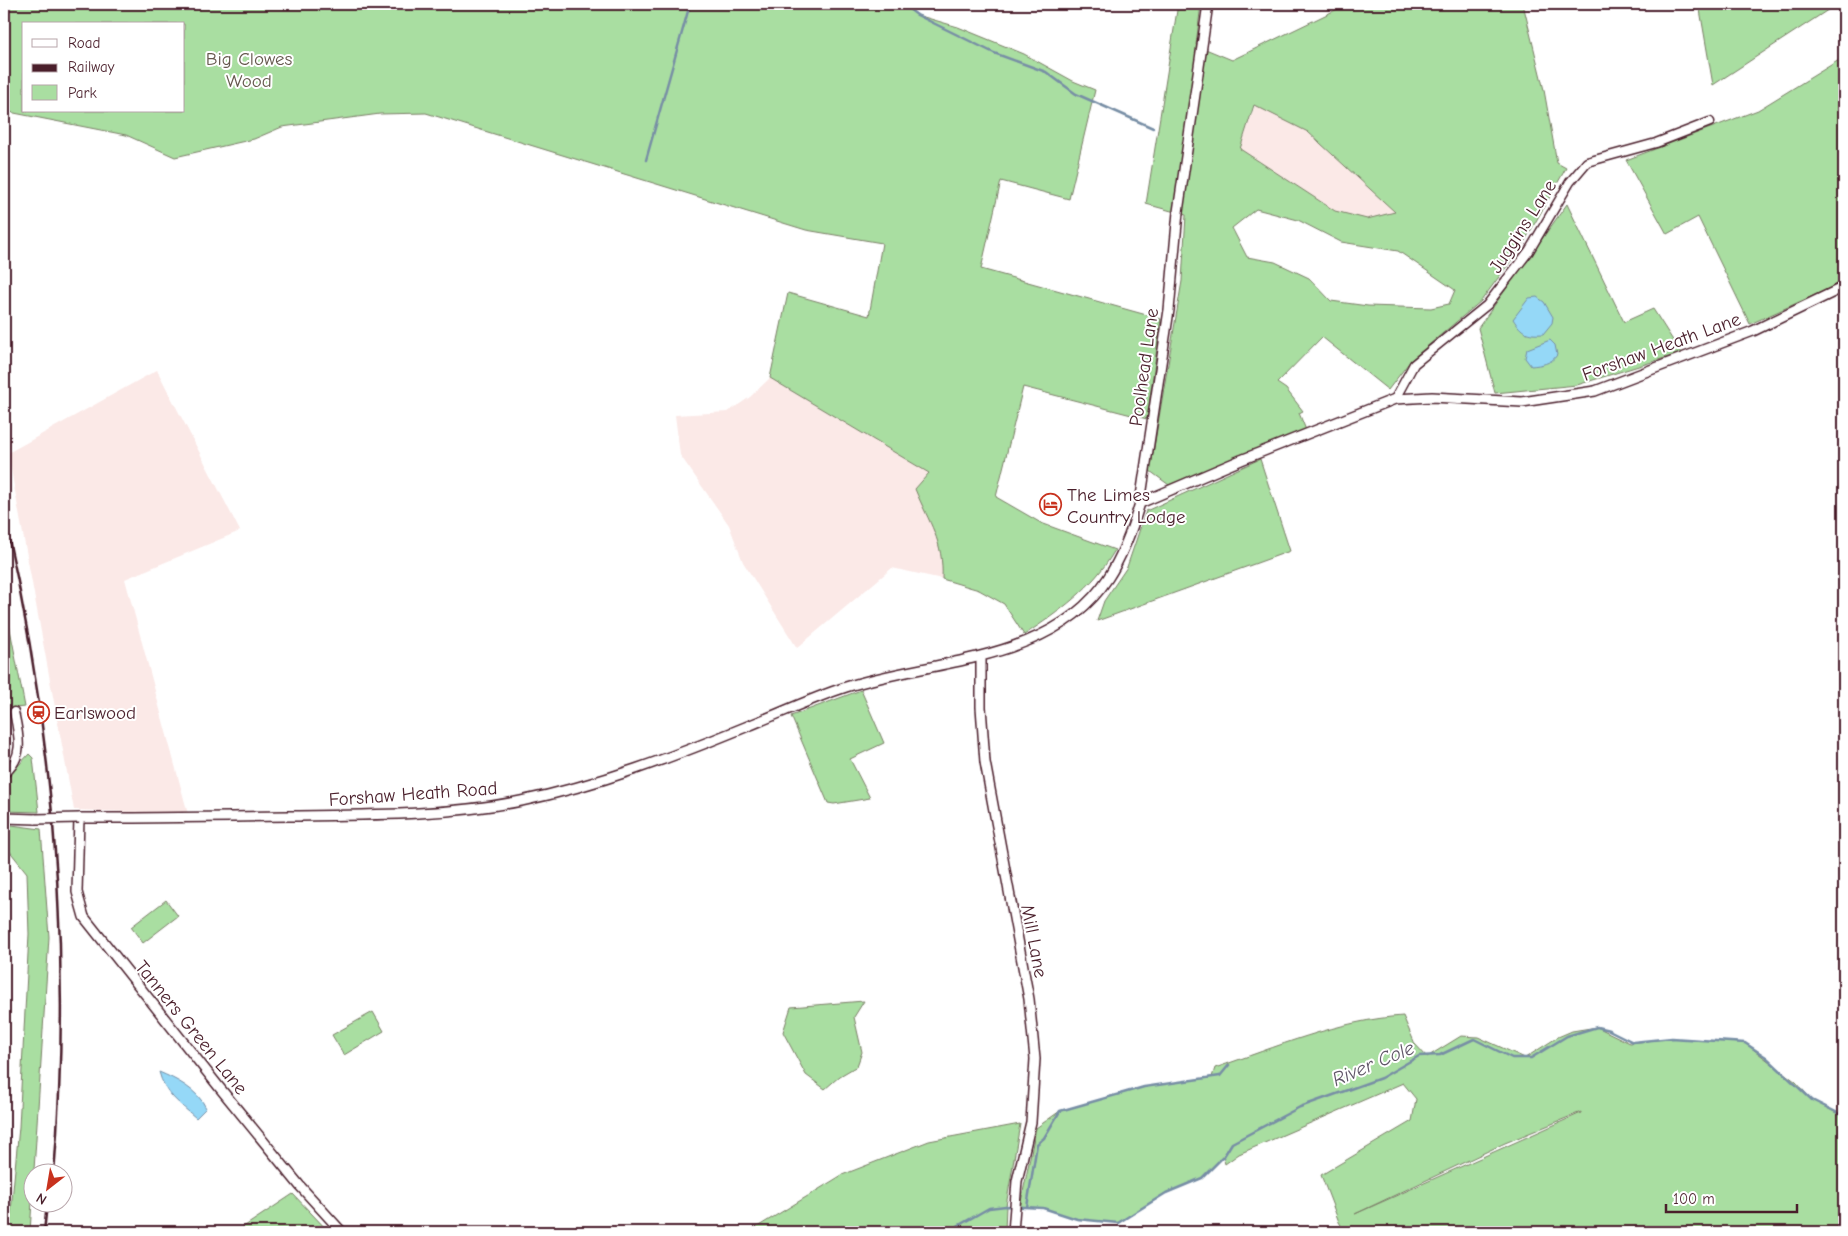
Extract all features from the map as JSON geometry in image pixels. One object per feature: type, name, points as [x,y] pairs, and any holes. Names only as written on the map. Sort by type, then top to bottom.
[{"type":"street","name":"Poolhead Lane","points":[[981,656],[1012,647],[1044,634],[1065,622],[1085,606],[1107,580],[1122,553],[1140,504],[1168,310],[1178,212],[1208,4]]},
{"type":"street","name":"Juggins Lane","points":[[1395,399],[1414,364],[1488,305],[1529,251],[1570,182],[1587,162],[1656,143],[1710,122]]},
{"type":"street","name":"Forshaw Heath Lane","points":[[1140,504],[1232,464],[1395,399],[1432,397],[1522,402],[1594,391],[1753,331],[1844,287]]},
{"type":"street","name":"Forshaw Heath Road","points":[[4,818],[379,814],[456,810],[522,801],[618,775],[817,697],[858,683],[913,669],[981,656]]},
{"type":"street","name":"Mill Lane","points":[[981,656],[981,707],[985,762],[1028,991],[1035,1059],[1031,1122],[1018,1181],[1013,1227]]},
{"type":"street","points":[[4,774],[14,766],[20,742],[14,712]]},
{"type":"street","name":"Tanners Green Lane","points":[[79,818],[77,892],[84,917],[300,1186],[342,1232]]},
{"type":"shaded area","points":[[1255,105],[1308,132],[1395,212],[1367,219],[1335,211],[1240,149]]},
{"type":"shaded area","points":[[157,370],[240,531],[125,579],[188,814],[74,810],[8,453]]},
{"type":"shaded area","points":[[770,378],[929,473],[915,489],[936,531],[943,558],[942,579],[892,568],[797,648],[743,562],[729,525],[680,455],[675,415],[728,412],[750,397]]},
{"type":"green space","name":"Big Clowes Wood","points":[[4,4],[891,4],[909,9],[917,15],[958,27],[1024,54],[1073,81],[1095,90],[1069,199],[1001,181],[981,269],[1161,319],[1147,419],[1023,387],[996,497],[1041,523],[1115,550],[1097,576],[1075,598],[1024,635],[1004,604],[979,590],[942,579],[941,554],[935,532],[915,489],[929,473],[770,378],[788,293],[869,316],[882,243],[806,230],[426,113],[380,114],[282,127],[254,139],[175,157],[126,135],[4,111]]},
{"type":"green space","points":[[1178,4],[1201,4],[1196,45],[1232,60],[1348,4],[1523,4],[1544,90],[1557,163],[1566,168],[1522,246],[1481,301],[1411,360],[1388,390],[1322,337],[1277,383],[1286,389],[1303,411],[1299,413],[1306,430],[1169,485],[1150,471],[1182,281],[1186,215],[1146,204]],"holes":[[[1254,105],[1308,132],[1395,212],[1367,219],[1335,211],[1240,149]],[[1256,209],[1298,220],[1341,242],[1398,251],[1455,290],[1449,304],[1431,308],[1368,306],[1331,301],[1309,278],[1275,262],[1247,257],[1232,228]]]},
{"type":"green space","points":[[1699,4],[1837,4],[1713,85]]},
{"type":"green space","points":[[1844,57],[1844,282],[1750,324],[1698,217],[1667,234],[1626,160],[1758,110]]},
{"type":"green space","points":[[1567,204],[1624,322],[1653,309],[1681,353],[1577,385],[1495,393],[1478,328]]},
{"type":"green space","points":[[1260,459],[1290,551],[1097,621],[1104,601],[1127,567],[1146,511]]},
{"type":"green space","points":[[4,598],[25,707],[4,709]]},
{"type":"green space","points":[[861,690],[884,743],[850,759],[870,798],[834,804],[828,803],[791,716]]},
{"type":"green space","points":[[29,754],[33,758],[39,812],[4,811],[4,781]]},
{"type":"green space","points":[[4,824],[41,829],[49,937],[34,1164],[22,1164],[22,1214],[31,1214],[30,1232],[9,1232],[19,1127],[29,934],[27,873],[4,844]]},
{"type":"green space","points":[[166,900],[178,916],[143,943],[131,927]]},
{"type":"green space","points":[[864,1001],[854,1017],[862,1052],[857,1066],[840,1076],[825,1089],[806,1075],[783,1032],[791,1007]]},
{"type":"green space","points":[[373,1012],[384,1031],[344,1055],[332,1035]]},
{"type":"green space","points":[[1403,1016],[1415,1044],[1427,1057],[1461,1036],[1478,1037],[1525,1058],[1558,1037],[1572,1031],[1597,1027],[1630,1043],[1672,1038],[1745,1043],[1796,1082],[1812,1100],[1844,1117],[1844,1232],[1345,1232],[1339,1222],[1321,1175],[1412,1121],[1416,1099],[1403,1083],[1239,1154],[1225,1164],[1223,1156],[1202,1178],[1166,1193],[1118,1223],[1077,1219],[1043,1208],[1020,1207],[1036,1128],[1060,1111],[1144,1087],[1212,1077],[1215,1068],[1284,1043],[1331,1029]],"holes":[[[1581,1113],[1355,1214],[1505,1143]]]},
{"type":"green space","points":[[1020,1124],[1006,1206],[1005,1232],[749,1232],[842,1175],[929,1141]]},
{"type":"green space","points":[[293,1194],[329,1232],[236,1232]]},
{"type":"water","points":[[1537,297],[1544,302],[1553,317],[1552,323],[1543,334],[1525,332],[1513,319],[1529,298]]},
{"type":"water","points":[[1550,340],[1555,345],[1557,355],[1555,358],[1549,362],[1531,366],[1525,358],[1527,349]]},
{"type":"water","points":[[159,1072],[192,1091],[206,1108],[196,1118],[169,1092]]},
{"type":"waterway","points":[[646,160],[690,4]]},
{"type":"waterway","points":[[891,4],[909,9],[917,15],[994,53],[1046,72],[1076,94],[1153,128]]},
{"type":"waterway","name":"River Cole","points":[[947,1232],[989,1208],[1006,1206],[1043,1208],[1077,1219],[1118,1223],[1166,1193],[1202,1178],[1224,1156],[1232,1143],[1300,1107],[1381,1078],[1419,1056],[1440,1055],[1474,1039],[1512,1058],[1531,1058],[1567,1036],[1597,1027],[1609,1030],[1633,1042],[1672,1038],[1745,1043],[1766,1057],[1812,1100],[1844,1116]]},
{"type":"waterway","points":[[1027,1207],[1037,1144],[1044,1138],[1060,1111],[1144,1087],[1220,1076],[1229,1065]]},
{"type":"railway","points":[[4,517],[35,679],[47,761],[54,843],[61,1008],[55,1164]]},
{"type":"railway","points":[[44,1232],[46,1214]]},
{"type":"place","name":"The Limes Country Lodge","points":[[1051,505]]},
{"type":"place","name":"Earlswood","points":[[38,712]]}]
